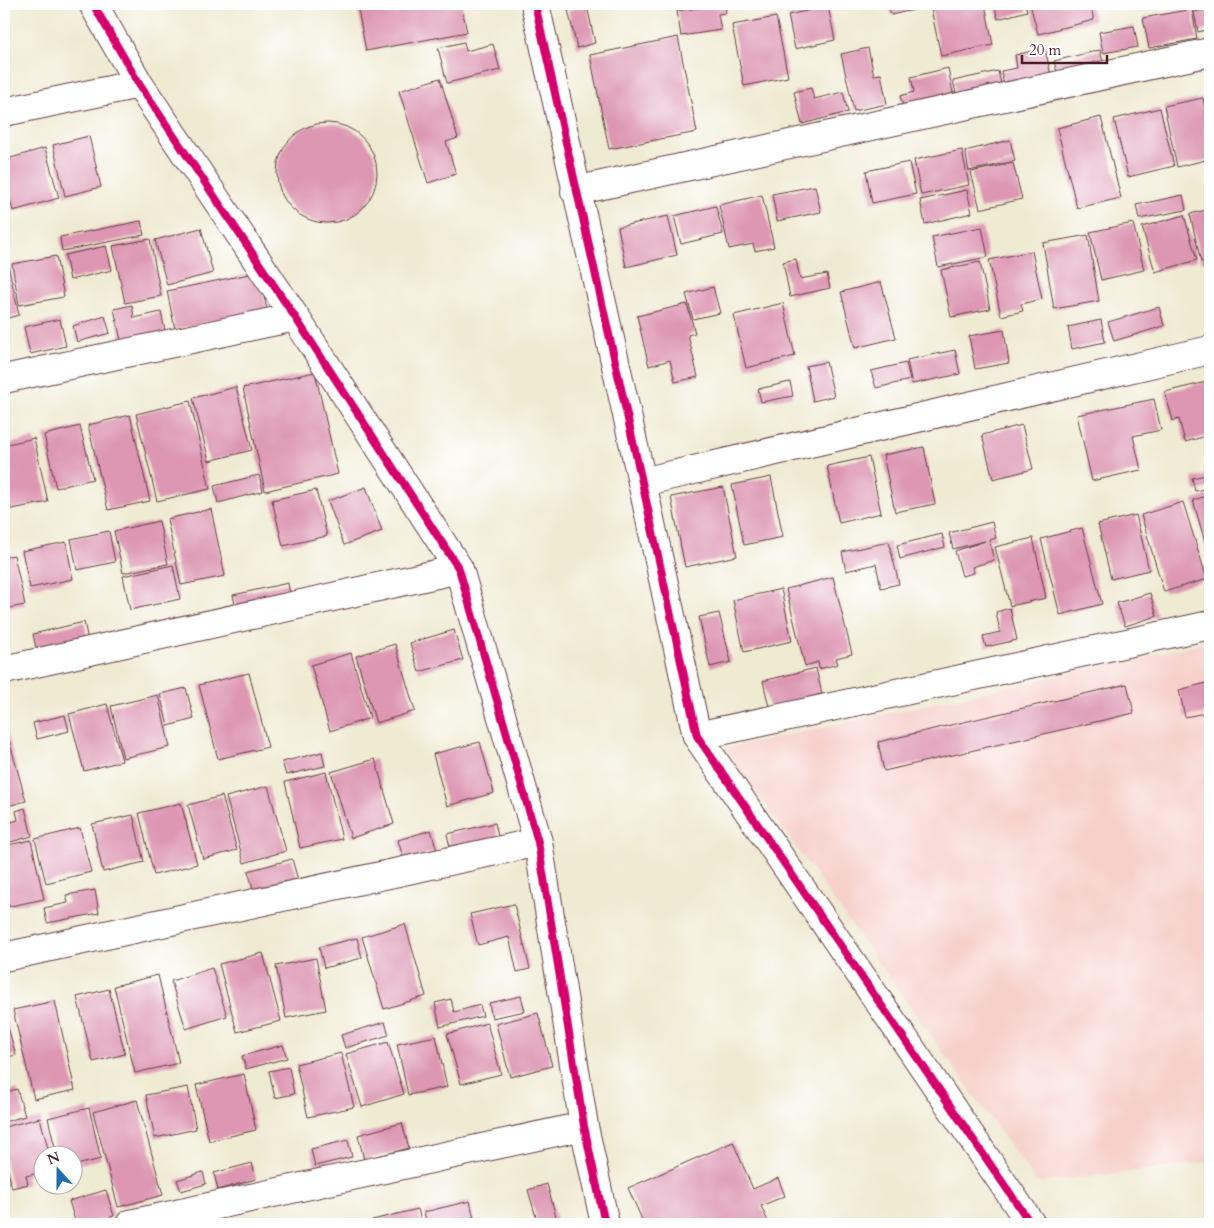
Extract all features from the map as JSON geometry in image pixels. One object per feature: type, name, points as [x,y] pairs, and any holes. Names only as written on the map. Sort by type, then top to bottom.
[{"type":"street","points":[[93,4],[138,84],[295,317],[459,569],[538,842],[584,1126],[606,1224]]},
{"type":"street","points":[[534,4],[642,482],[697,736],[1031,1224]]},
{"type":"street","points":[[575,191],[1210,52]]},
{"type":"street","points":[[4,112],[138,84]]},
{"type":"street","points":[[4,379],[295,317]]},
{"type":"street","points":[[642,482],[1210,350]]},
{"type":"street","points":[[4,670],[459,569]]},
{"type":"street","points":[[697,736],[1210,625]]},
{"type":"street","points":[[4,958],[538,842]]},
{"type":"street","points":[[130,1224],[584,1126]]},
{"type":"shaded area","points":[[1210,642],[1210,1162],[1037,1183],[725,749]]},
{"type":"building","points":[[357,4],[461,4],[467,32],[366,51]]},
{"type":"building","points":[[725,4],[726,13],[718,14],[721,30],[681,36],[677,11]]},
{"type":"building","points":[[777,4],[813,4],[813,5],[779,12]]},
{"type":"building","points":[[888,4],[916,4],[917,9],[891,15]]},
{"type":"building","points":[[930,4],[985,4],[993,45],[941,56]]},
{"type":"building","points":[[994,4],[1025,4],[1027,11],[998,19]]},
{"type":"building","points":[[1030,4],[1090,4],[1094,20],[1038,34]]},
{"type":"building","points":[[587,6],[595,43],[577,48],[568,10]]},
{"type":"building","points":[[828,6],[835,40],[795,49],[788,15]]},
{"type":"building","points":[[1210,8],[1210,29],[1198,32],[1194,12]]},
{"type":"building","points":[[1192,9],[1197,39],[1149,48],[1143,18]]},
{"type":"building","points":[[776,17],[788,77],[744,86],[732,25]]},
{"type":"building","points":[[1134,26],[1138,47],[1103,53],[1099,32]]},
{"type":"building","points":[[678,37],[697,132],[609,149],[590,55]]},
{"type":"building","points":[[464,42],[466,51],[493,44],[500,70],[447,83],[438,48]]},
{"type":"building","points":[[868,48],[874,75],[881,74],[887,104],[854,111],[841,54]]},
{"type":"building","points":[[1045,48],[1051,76],[1004,86],[1001,71],[1017,68],[1015,55]]},
{"type":"building","points":[[1100,50],[1104,66],[1058,76],[1054,61]]},
{"type":"building","points":[[948,68],[954,98],[904,109],[900,96],[914,92],[911,77]]},
{"type":"building","points":[[998,71],[1002,88],[957,98],[953,81]]},
{"type":"building","points":[[440,78],[458,138],[446,142],[456,174],[428,183],[399,91]]},
{"type":"building","points":[[811,88],[814,99],[843,92],[848,112],[802,124],[794,92]]},
{"type":"building","points":[[1203,98],[1210,133],[1210,159],[1177,167],[1164,106]]},
{"type":"building","points":[[1160,108],[1174,166],[1128,177],[1114,119]]},
{"type":"building","points":[[1101,117],[1121,198],[1077,208],[1057,128]]},
{"type":"building","points":[[327,123],[346,127],[362,138],[373,154],[377,173],[373,192],[362,208],[346,219],[327,223],[308,219],[292,208],[281,192],[277,173],[281,154],[292,138],[308,127]]},
{"type":"building","points":[[89,136],[101,187],[65,196],[53,145]]},
{"type":"building","points":[[1010,140],[1015,161],[969,171],[965,151]]},
{"type":"building","points":[[45,148],[59,198],[13,211],[4,177],[4,160]]},
{"type":"building","points":[[962,150],[969,185],[921,195],[914,160]]},
{"type":"building","points":[[909,162],[916,194],[872,203],[866,171]]},
{"type":"building","points":[[1013,163],[1022,199],[980,209],[971,172]]},
{"type":"building","points":[[815,186],[821,212],[777,221],[772,194]]},
{"type":"building","points":[[967,190],[972,213],[925,224],[920,200]]},
{"type":"building","points":[[762,195],[774,247],[755,251],[753,244],[729,249],[719,205]]},
{"type":"building","points":[[1183,195],[1186,210],[1139,219],[1136,205]]},
{"type":"building","points":[[716,206],[723,234],[681,244],[674,216]]},
{"type":"building","points":[[1210,209],[1210,260],[1201,262],[1190,214]]},
{"type":"building","points":[[1184,215],[1197,260],[1155,272],[1142,227]]},
{"type":"building","points":[[668,216],[677,255],[626,267],[618,227]]},
{"type":"building","points":[[141,221],[144,235],[62,251],[60,237]]},
{"type":"building","points":[[1133,223],[1144,270],[1101,280],[1090,232]]},
{"type":"building","points":[[982,227],[988,257],[938,267],[932,237]]},
{"type":"building","points":[[201,228],[213,273],[167,285],[155,240]]},
{"type":"building","points":[[1088,235],[1099,301],[1054,309],[1043,243]]},
{"type":"building","points":[[150,239],[161,296],[125,303],[113,246]]},
{"type":"building","points":[[106,246],[112,270],[70,280],[65,255]]},
{"type":"building","points":[[1032,251],[1042,299],[1021,304],[1023,311],[1001,316],[989,260]]},
{"type":"building","points":[[56,256],[64,297],[19,305],[12,264]]},
{"type":"building","points":[[796,259],[800,279],[827,274],[830,288],[790,297],[783,262]]},
{"type":"building","points":[[980,262],[990,309],[951,317],[941,270]]},
{"type":"building","points":[[8,264],[19,315],[4,319],[4,265]]},
{"type":"building","points":[[259,272],[267,310],[175,329],[167,291]]},
{"type":"building","points":[[881,282],[896,338],[855,348],[841,292]]},
{"type":"building","points":[[713,287],[720,313],[693,319],[686,294]]},
{"type":"building","points":[[783,303],[795,356],[746,368],[734,315]]},
{"type":"building","points":[[687,304],[695,333],[688,335],[698,377],[675,382],[670,360],[649,366],[637,316]]},
{"type":"building","points":[[132,305],[134,318],[161,312],[166,335],[122,345],[114,309]]},
{"type":"building","points":[[1159,307],[1164,326],[1114,341],[1108,322]]},
{"type":"building","points":[[105,316],[110,333],[77,342],[73,326]]},
{"type":"building","points":[[60,319],[66,346],[30,354],[24,327]]},
{"type":"building","points":[[1101,320],[1105,342],[1072,349],[1068,327]]},
{"type":"building","points":[[1004,330],[1009,363],[975,369],[969,336]]},
{"type":"building","points":[[955,350],[960,374],[912,384],[907,360]]},
{"type":"building","points":[[826,362],[834,396],[813,401],[806,366]]},
{"type":"building","points":[[906,363],[910,380],[876,388],[871,371]]},
{"type":"building","points":[[315,372],[338,474],[265,491],[243,388]]},
{"type":"building","points":[[1210,381],[1210,435],[1185,442],[1179,419],[1173,421],[1165,392]]},
{"type":"building","points":[[790,382],[793,396],[761,402],[758,389]]},
{"type":"building","points":[[236,387],[252,450],[209,461],[193,398]]},
{"type":"building","points":[[1154,399],[1161,430],[1133,436],[1141,470],[1092,481],[1077,415]]},
{"type":"building","points":[[190,401],[210,489],[157,501],[136,414]]},
{"type":"building","points":[[130,415],[150,501],[108,510],[88,425]]},
{"type":"building","points":[[1022,425],[1033,469],[993,479],[982,435]]},
{"type":"building","points":[[80,426],[93,479],[56,488],[44,435]]},
{"type":"building","points":[[34,438],[48,502],[7,510],[4,497],[4,445]]},
{"type":"building","points":[[924,447],[935,504],[895,512],[883,455]]},
{"type":"building","points":[[869,457],[881,513],[839,523],[827,466]]},
{"type":"building","points":[[1210,474],[1210,488],[1195,491],[1192,478]]},
{"type":"building","points":[[259,475],[263,491],[218,503],[214,486]]},
{"type":"building","points":[[771,477],[783,537],[744,545],[732,485]]},
{"type":"building","points":[[366,487],[382,531],[344,545],[328,501]]},
{"type":"building","points":[[723,487],[737,556],[685,567],[671,497]]},
{"type":"building","points":[[316,490],[327,536],[283,546],[272,500]]},
{"type":"building","points":[[1210,495],[1210,560],[1193,500]]},
{"type":"building","points":[[1183,502],[1207,579],[1164,592],[1141,515]]},
{"type":"building","points":[[211,509],[225,576],[181,585],[167,519]]},
{"type":"building","points":[[1136,515],[1149,570],[1111,579],[1098,524]]},
{"type":"building","points":[[159,521],[168,564],[123,573],[114,531]]},
{"type":"building","points":[[992,522],[996,538],[989,540],[994,560],[972,567],[974,573],[962,576],[955,551],[985,541],[953,549],[949,533]]},
{"type":"building","points":[[1082,528],[1102,604],[1060,615],[1041,539]]},
{"type":"building","points":[[109,531],[115,562],[77,570],[71,539]]},
{"type":"building","points":[[942,534],[945,547],[900,559],[897,545]]},
{"type":"building","points":[[1033,538],[1046,598],[1010,606],[995,547]]},
{"type":"building","points":[[66,542],[73,579],[30,588],[22,551]]},
{"type":"building","points":[[889,542],[899,584],[881,588],[876,564],[846,571],[842,552]]},
{"type":"building","points":[[14,555],[25,605],[4,609],[4,557]]},
{"type":"building","points":[[173,565],[180,599],[130,610],[123,576]]},
{"type":"building","points":[[833,577],[852,654],[836,658],[838,664],[819,669],[818,662],[805,666],[786,589]]},
{"type":"building","points":[[288,583],[291,601],[237,613],[233,595]]},
{"type":"building","points":[[781,589],[792,641],[744,652],[733,600]]},
{"type":"building","points":[[1150,593],[1157,616],[1125,626],[1117,603]]},
{"type":"building","points":[[1010,608],[1017,640],[986,647],[983,636],[1000,632],[996,612]]},
{"type":"building","points":[[719,613],[731,662],[710,667],[699,617]]},
{"type":"building","points":[[84,622],[88,640],[37,653],[33,634]]},
{"type":"building","points":[[454,630],[463,660],[419,672],[410,643]]},
{"type":"building","points":[[395,644],[415,711],[376,723],[356,656]]},
{"type":"building","points":[[351,653],[370,718],[330,731],[311,665]]},
{"type":"building","points":[[816,668],[822,694],[769,707],[763,681]]},
{"type":"building","points":[[249,673],[268,747],[218,759],[199,685]]},
{"type":"building","points":[[1210,682],[1210,712],[1185,717],[1179,690]]},
{"type":"building","points":[[1127,684],[1134,713],[884,771],[878,742]]},
{"type":"building","points":[[186,688],[194,719],[168,726],[160,694]]},
{"type":"building","points":[[158,695],[170,747],[123,758],[111,706]]},
{"type":"building","points":[[107,704],[122,761],[84,771],[69,714]]},
{"type":"building","points":[[65,715],[69,731],[37,739],[33,723]]},
{"type":"building","points":[[4,722],[26,801],[4,807]]},
{"type":"building","points":[[480,742],[494,793],[447,806],[433,754]]},
{"type":"building","points":[[322,752],[325,766],[286,775],[282,762]]},
{"type":"building","points":[[375,759],[394,824],[351,838],[331,772]]},
{"type":"building","points":[[326,772],[342,839],[300,848],[285,782]]},
{"type":"building","points":[[268,786],[286,851],[244,863],[226,797]]},
{"type":"building","points":[[222,796],[237,850],[203,859],[188,805]]},
{"type":"building","points":[[181,803],[197,864],[154,875],[139,813]]},
{"type":"building","points":[[25,808],[32,836],[4,844],[4,824],[18,820],[16,811]]},
{"type":"building","points":[[133,815],[144,862],[103,872],[92,824]]},
{"type":"building","points":[[495,823],[500,845],[452,856],[447,834]]},
{"type":"building","points":[[80,828],[91,872],[46,883],[35,839]]},
{"type":"building","points":[[431,830],[437,851],[404,861],[398,840]]},
{"type":"building","points":[[31,840],[44,899],[6,907],[4,897],[4,846]]},
{"type":"building","points":[[292,859],[298,880],[254,892],[248,871]]},
{"type":"building","points":[[95,890],[99,913],[47,923],[44,908],[68,903],[66,895]]},
{"type":"building","points":[[514,904],[530,969],[517,972],[509,937],[478,945],[470,914]]},
{"type":"building","points":[[405,924],[426,996],[384,1009],[362,937]]},
{"type":"building","points":[[357,938],[362,958],[324,968],[319,947]]},
{"type":"building","points":[[263,953],[281,1021],[237,1032],[219,964]]},
{"type":"building","points":[[316,958],[326,1010],[286,1018],[276,966]]},
{"type":"building","points":[[212,968],[227,1016],[186,1029],[171,981]]},
{"type":"building","points":[[158,975],[179,1063],[135,1073],[114,986]]},
{"type":"building","points":[[109,989],[125,1054],[93,1062],[77,997]]},
{"type":"building","points":[[521,996],[525,1011],[492,1018],[489,1003]]},
{"type":"building","points":[[451,999],[454,1012],[480,1005],[483,1016],[440,1027],[435,1003]]},
{"type":"building","points":[[55,1001],[75,1090],[34,1099],[13,1010]]},
{"type":"building","points":[[538,1013],[552,1066],[510,1077],[496,1024]]},
{"type":"building","points":[[4,1014],[16,1055],[4,1058]]},
{"type":"building","points":[[385,1022],[389,1035],[345,1048],[341,1035]]},
{"type":"building","points":[[487,1023],[501,1074],[461,1084],[447,1034]]},
{"type":"building","points":[[436,1036],[447,1087],[408,1095],[397,1044]]},
{"type":"building","points":[[388,1042],[404,1094],[362,1107],[346,1054]]},
{"type":"building","points":[[283,1045],[287,1058],[246,1069],[242,1056]]},
{"type":"building","points":[[341,1053],[354,1107],[308,1117],[296,1064]]},
{"type":"building","points":[[289,1067],[294,1094],[275,1098],[269,1071]]},
{"type":"building","points":[[244,1074],[256,1130],[209,1141],[196,1085]]},
{"type":"building","points":[[188,1087],[196,1129],[155,1138],[146,1095]]},
{"type":"building","points":[[17,1089],[25,1116],[4,1122],[4,1093]]},
{"type":"building","points":[[137,1100],[163,1195],[118,1207],[93,1112]]},
{"type":"building","points":[[89,1108],[101,1159],[82,1164],[82,1146],[55,1146],[48,1118]]},
{"type":"building","points":[[40,1118],[47,1146],[32,1146],[32,1174],[26,1176],[28,1184],[12,1188],[4,1155],[4,1127]]},
{"type":"building","points":[[402,1123],[409,1148],[364,1160],[358,1135]]},
{"type":"building","points":[[348,1140],[352,1157],[315,1166],[311,1149]]},
{"type":"building","points":[[733,1142],[753,1189],[778,1178],[785,1196],[761,1206],[769,1224],[644,1224],[628,1188]]},
{"type":"building","points":[[252,1163],[256,1179],[218,1190],[214,1173]]},
{"type":"building","points":[[4,1168],[8,1183],[4,1184]]},
{"type":"building","points":[[203,1172],[206,1184],[181,1191],[177,1180]]},
{"type":"building","points":[[547,1184],[558,1224],[538,1224],[528,1190]]},
{"type":"building","points":[[106,1190],[114,1216],[87,1224],[76,1224],[69,1201]]},
{"type":"building","points":[[470,1201],[475,1224],[427,1224],[424,1212]]},
{"type":"building","points":[[418,1209],[422,1224],[373,1224],[372,1220]]},
{"type":"cycle path","points":[[93,4],[139,84],[295,317],[459,569],[538,842],[584,1126],[605,1224]]},
{"type":"cycle path","points":[[535,4],[697,736],[1031,1224]]}]
